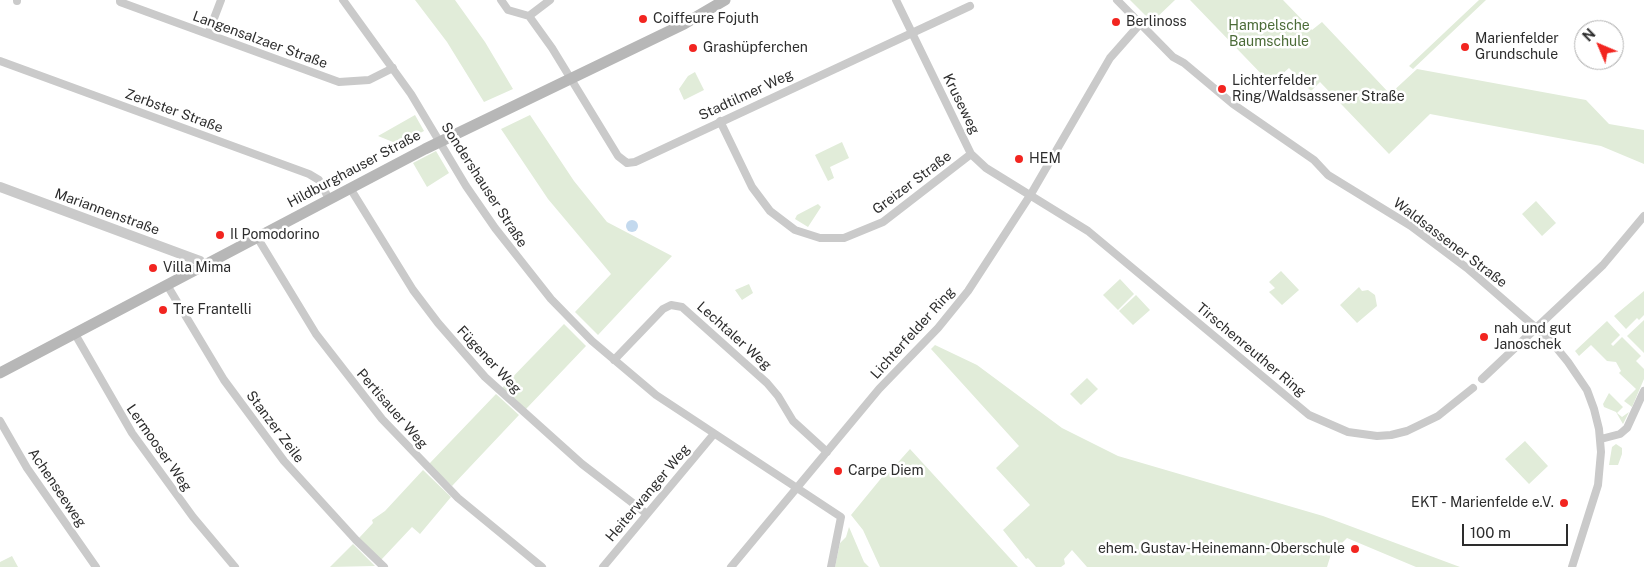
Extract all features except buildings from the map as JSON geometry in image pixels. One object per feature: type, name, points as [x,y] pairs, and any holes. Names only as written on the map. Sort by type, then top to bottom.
[{"type":"main road","name":"Hildburghauser Straße","points":[[0,373],[439,141],[684,24],[725,0]]},
{"type":"street","name":"Langensalzaer Straße","points":[[120,0],[120,2],[339,82],[369,80],[393,68]]},
{"type":"street","points":[[208,34],[221,0]]},
{"type":"street","name":"Sondershauser Straße","points":[[343,0],[416,100],[466,186],[516,257],[551,299],[614,360],[656,396],[841,517],[831,567]]},
{"type":"street","points":[[501,0],[508,10],[529,16],[552,48],[570,79]]},
{"type":"street","points":[[529,16],[550,0]]},
{"type":"street","name":"Kruseweg","points":[[896,0],[971,154],[986,168],[1030,194]]},
{"type":"street","name":"Waldsassener Straße","points":[[1117,0],[1173,57],[1184,63],[1233,104],[1314,160],[1328,175],[1388,211],[1473,273],[1559,350],[1582,383],[1594,409],[1601,439],[1601,466],[1598,485],[1572,567]]},
{"type":"street","name":"Stadtilmer Weg","points":[[570,79],[618,156],[627,163],[635,162],[970,6]]},
{"type":"street","name":"Lichterfelder Ring","points":[[731,567],[879,389],[951,313],[968,291],[1030,194],[1110,58],[1140,24]]},
{"type":"street","name":"Zerbster Straße","points":[[0,61],[309,174],[319,180],[329,198]]},
{"type":"street","name":"Greizer Straße","points":[[720,121],[752,187],[770,211],[795,230],[820,238],[844,238],[883,222],[971,154]]},
{"type":"street","name":"Mariannenstraße","points":[[0,187],[185,255],[200,261],[202,266]]},
{"type":"street","name":"Fügener Weg","points":[[350,188],[413,290],[485,377],[522,413],[582,464],[647,514]]},
{"type":"street","name":"Tirschenreuther Ring","points":[[1030,194],[1095,236],[1291,401],[1309,414],[1333,427],[1348,432],[1377,436],[1407,431],[1438,416],[1473,388]]},
{"type":"street","points":[[1482,379],[1608,259],[1644,216]]},
{"type":"street","name":"Pertisauer Weg","points":[[257,237],[316,334],[382,419],[458,498],[542,567]]},
{"type":"street","name":"Stanzer Zeile","points":[[167,285],[224,380],[284,461],[356,540],[384,567]]},
{"type":"street","name":"Lechtaler Weg","points":[[614,360],[663,309],[671,305],[682,307],[767,383],[778,396],[793,421],[828,452]]},
{"type":"street","name":"Lermooser Weg","points":[[75,334],[116,408],[142,447],[188,510],[235,567]]},
{"type":"street","points":[[1601,439],[1620,434],[1627,428],[1644,391]]},
{"type":"street","name":"Achenseeweg","points":[[0,421],[41,489],[96,567]]},
{"type":"street","name":"Heiterwanger Weg","points":[[603,567],[713,435]]},
{"type":"green space","points":[[415,0],[455,0],[485,42],[513,89],[484,102],[447,42]]},
{"type":"green space","points":[[1130,0],[1175,0],[1152,22]]},
{"type":"green space","name":"Hampelsche Baumschule","points":[[1190,0],[1283,0],[1312,30],[1322,22],[1390,94],[1417,69],[1586,100],[1609,124],[1644,130],[1644,164],[1601,146],[1430,114],[1389,154],[1320,82],[1311,91],[1289,68],[1271,84]]},
{"type":"green space","points":[[1479,0],[1486,0],[1413,69],[1409,66]]},
{"type":"green space","points":[[695,72],[704,90],[684,100],[679,89],[688,76]]},
{"type":"green space","points":[[415,115],[424,131],[398,144],[378,136]]},
{"type":"green space","points":[[530,115],[574,181],[607,222],[672,256],[598,335],[575,312],[611,274],[548,199],[501,129]]},
{"type":"green space","points":[[842,142],[849,158],[830,167],[834,178],[828,181],[815,155]]},
{"type":"green space","points":[[436,151],[449,173],[427,187],[413,163]]},
{"type":"green space","points":[[1536,201],[1556,223],[1542,236],[1522,214]]},
{"type":"green space","points":[[818,204],[821,207],[808,227],[795,219],[797,215]]},
{"type":"green space","points":[[1281,271],[1299,290],[1282,305],[1269,292],[1275,288],[1269,282]]},
{"type":"green space","points":[[1120,279],[1134,294],[1118,310],[1103,295]]},
{"type":"green space","points":[[749,284],[753,293],[742,300],[735,290]]},
{"type":"green space","points":[[1359,287],[1362,291],[1368,290],[1375,295],[1377,306],[1357,323],[1340,305]]},
{"type":"green space","points":[[1644,291],[1644,315],[1639,320],[1637,318],[1626,329],[1614,316]]},
{"type":"green space","points":[[1136,295],[1150,310],[1133,325],[1119,311]]},
{"type":"green space","points":[[1644,320],[1644,353],[1627,336]]},
{"type":"green space","points":[[1607,321],[1620,335],[1611,344],[1613,346],[1622,337],[1641,356],[1636,361],[1644,369],[1644,379],[1632,407],[1624,401],[1636,389],[1619,373],[1621,371],[1616,362],[1607,361],[1591,345],[1579,356],[1575,351]]},
{"type":"green space","points":[[564,324],[586,346],[526,409],[502,388]]},
{"type":"green space","points":[[935,345],[977,365],[1062,428],[1118,456],[1323,516],[1460,567],[1416,567],[1347,538],[1331,554],[1327,567],[1087,567],[1072,550],[1064,559],[1065,564],[1061,567],[1036,567],[1028,558],[1026,559],[1003,530],[1030,505],[996,468],[1019,446],[931,349]]},
{"type":"green space","points":[[1087,378],[1098,389],[1081,405],[1070,394]]},
{"type":"green space","points":[[1609,393],[1623,407],[1617,413],[1622,417],[1629,412],[1623,424],[1616,412],[1604,407],[1603,404]]},
{"type":"green space","points":[[496,394],[519,415],[452,486],[429,464]]},
{"type":"green space","points":[[1525,441],[1548,466],[1529,484],[1505,459]]},
{"type":"green space","points":[[1616,444],[1622,448],[1622,454],[1618,465],[1609,465],[1612,447]]},
{"type":"green space","points":[[910,449],[1018,567],[880,567],[863,530],[851,515],[883,476],[885,477]]},
{"type":"green space","points":[[423,470],[451,497],[420,534],[412,527],[381,560],[359,538],[373,523],[372,520],[385,511]]},
{"type":"green space","points":[[849,527],[864,562],[869,567],[835,567],[840,543],[846,537]]},
{"type":"green space","points":[[353,544],[375,566],[330,567]]},
{"type":"green space","points":[[12,556],[18,567],[0,567],[0,562]]},
{"type":"water","points":[[630,220],[634,220],[638,226],[634,232],[630,232],[626,228],[626,224]]},
{"type":"place","name":"Coiffeure Fojuth","points":[[643,19]]},
{"type":"place","name":"Berlinoss","points":[[1116,22]]},
{"type":"place","name":"Marienfelder Grundschule","points":[[1465,47]]},
{"type":"place","name":"Grashüpferchen","points":[[693,48]]},
{"type":"place","name":"Lichterfelder Ring/Waldsassener Straße","points":[[1222,89]]},
{"type":"place","name":"HEM","points":[[1019,159]]},
{"type":"place","name":"Il Pomodorino","points":[[220,235]]},
{"type":"place","name":"Villa Mima","points":[[153,268]]},
{"type":"place","name":"Tre Frantelli","points":[[163,310]]},
{"type":"place","name":"nah und gut Janoschek","points":[[1484,337]]},
{"type":"place","name":"Carpe Diem","points":[[838,471]]},
{"type":"place","name":"EKT - Marienfelde e.V.","points":[[1564,503]]},
{"type":"place","name":"ehem. Gustav-Heinemann-Oberschule","points":[[1355,549]]}]
